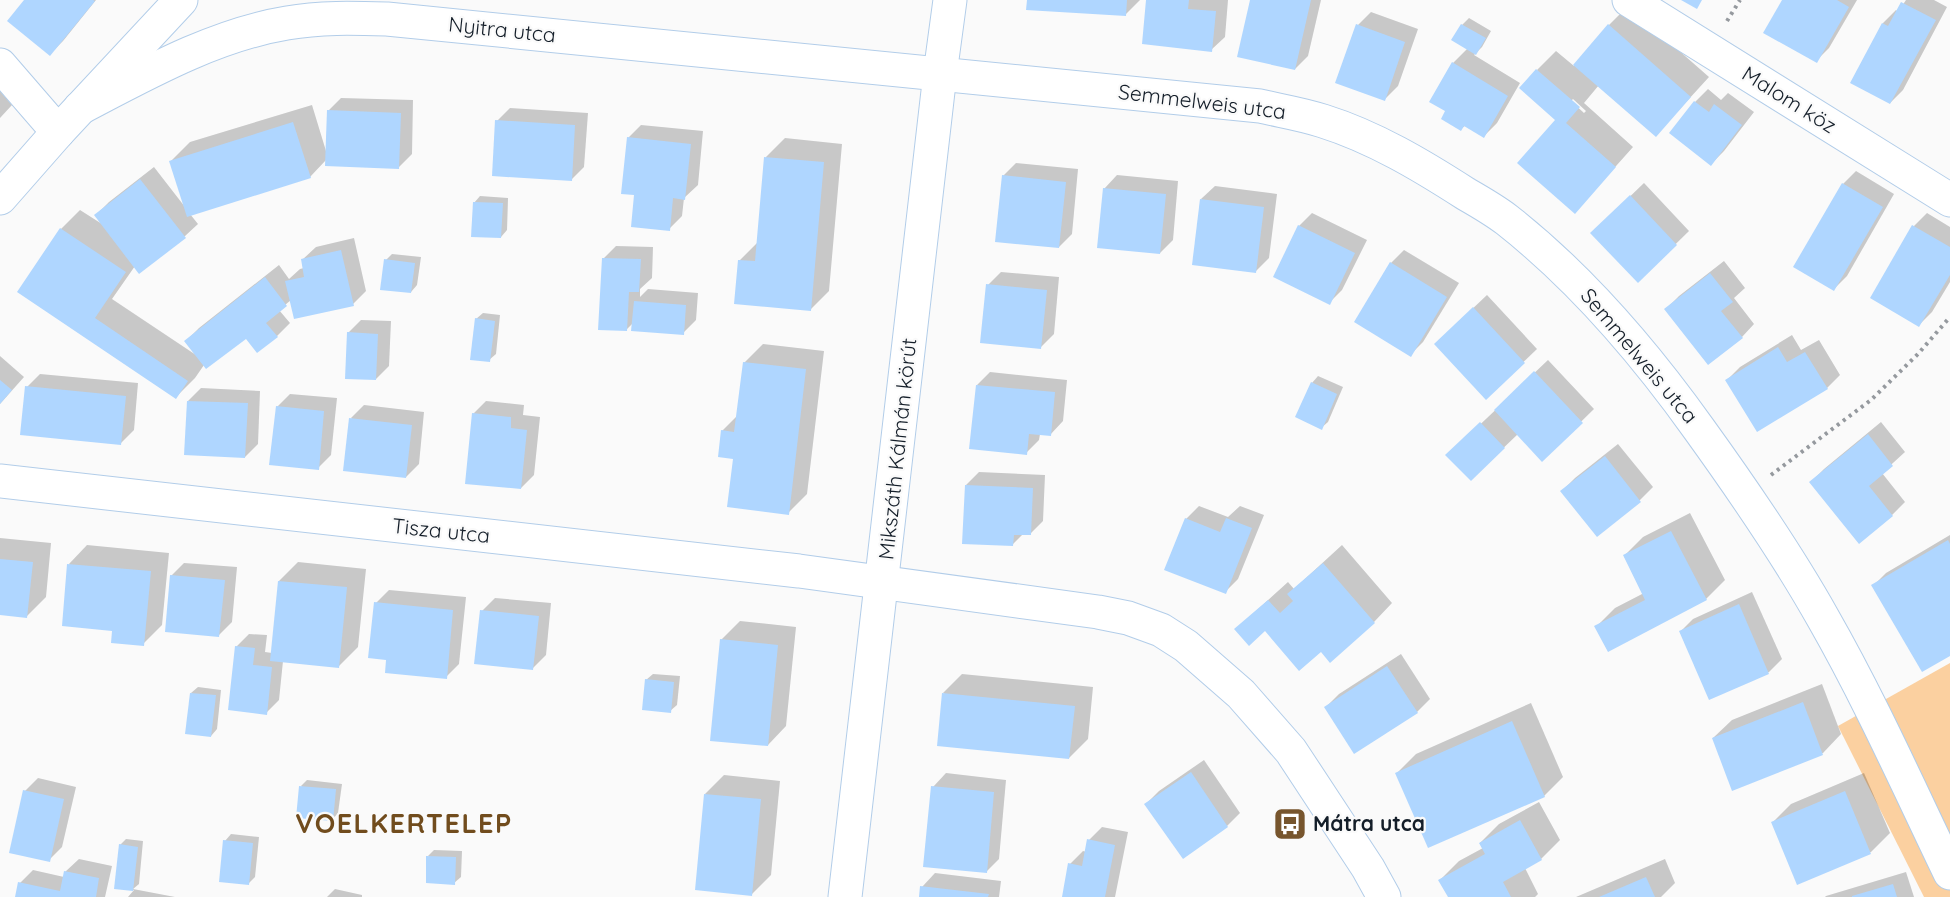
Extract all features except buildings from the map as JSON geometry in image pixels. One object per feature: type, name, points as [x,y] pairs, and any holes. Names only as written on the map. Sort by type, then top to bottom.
[{"type":"street","name":"Nyitra utca","points":[[0,198],[181,0]]},
{"type":"street","name":"Mikszáth Kálmán körút","points":[[845,897],[950,0]]},
{"type":"street","name":"Malom köz","points":[[1629,0],[1950,200]]},
{"type":"street","name":"Nyitra utca","points":[[80,108],[135,79],[206,47],[285,23],[324,18],[387,19],[940,74]]},
{"type":"street","points":[[0,65],[58,132]]},
{"type":"street","name":"Semmelweis utca","points":[[940,74],[1260,106],[1322,121],[1362,136],[1415,162],[1505,219],[1593,297],[1668,386],[1746,494],[1823,618],[1878,724],[1950,873]]},
{"type":"street","name":"Tisza utca","points":[[0,481],[800,571],[882,584]]},
{"type":"street","points":[[882,584],[1098,612],[1128,618],[1161,630],[1186,646],[1241,694],[1291,751],[1366,883],[1384,897]]},
{"type":"path","points":[[1746,494],[1871,400],[1918,354],[1950,317]]},
{"type":"shaded area","points":[[1950,663],[1950,897],[1924,897],[1838,726]]},
{"type":"place","name":"Mátra utca","points":[[1290,824]]},
{"type":"district","name":"VOELKERTELEP","points":[[404,824]]}]
